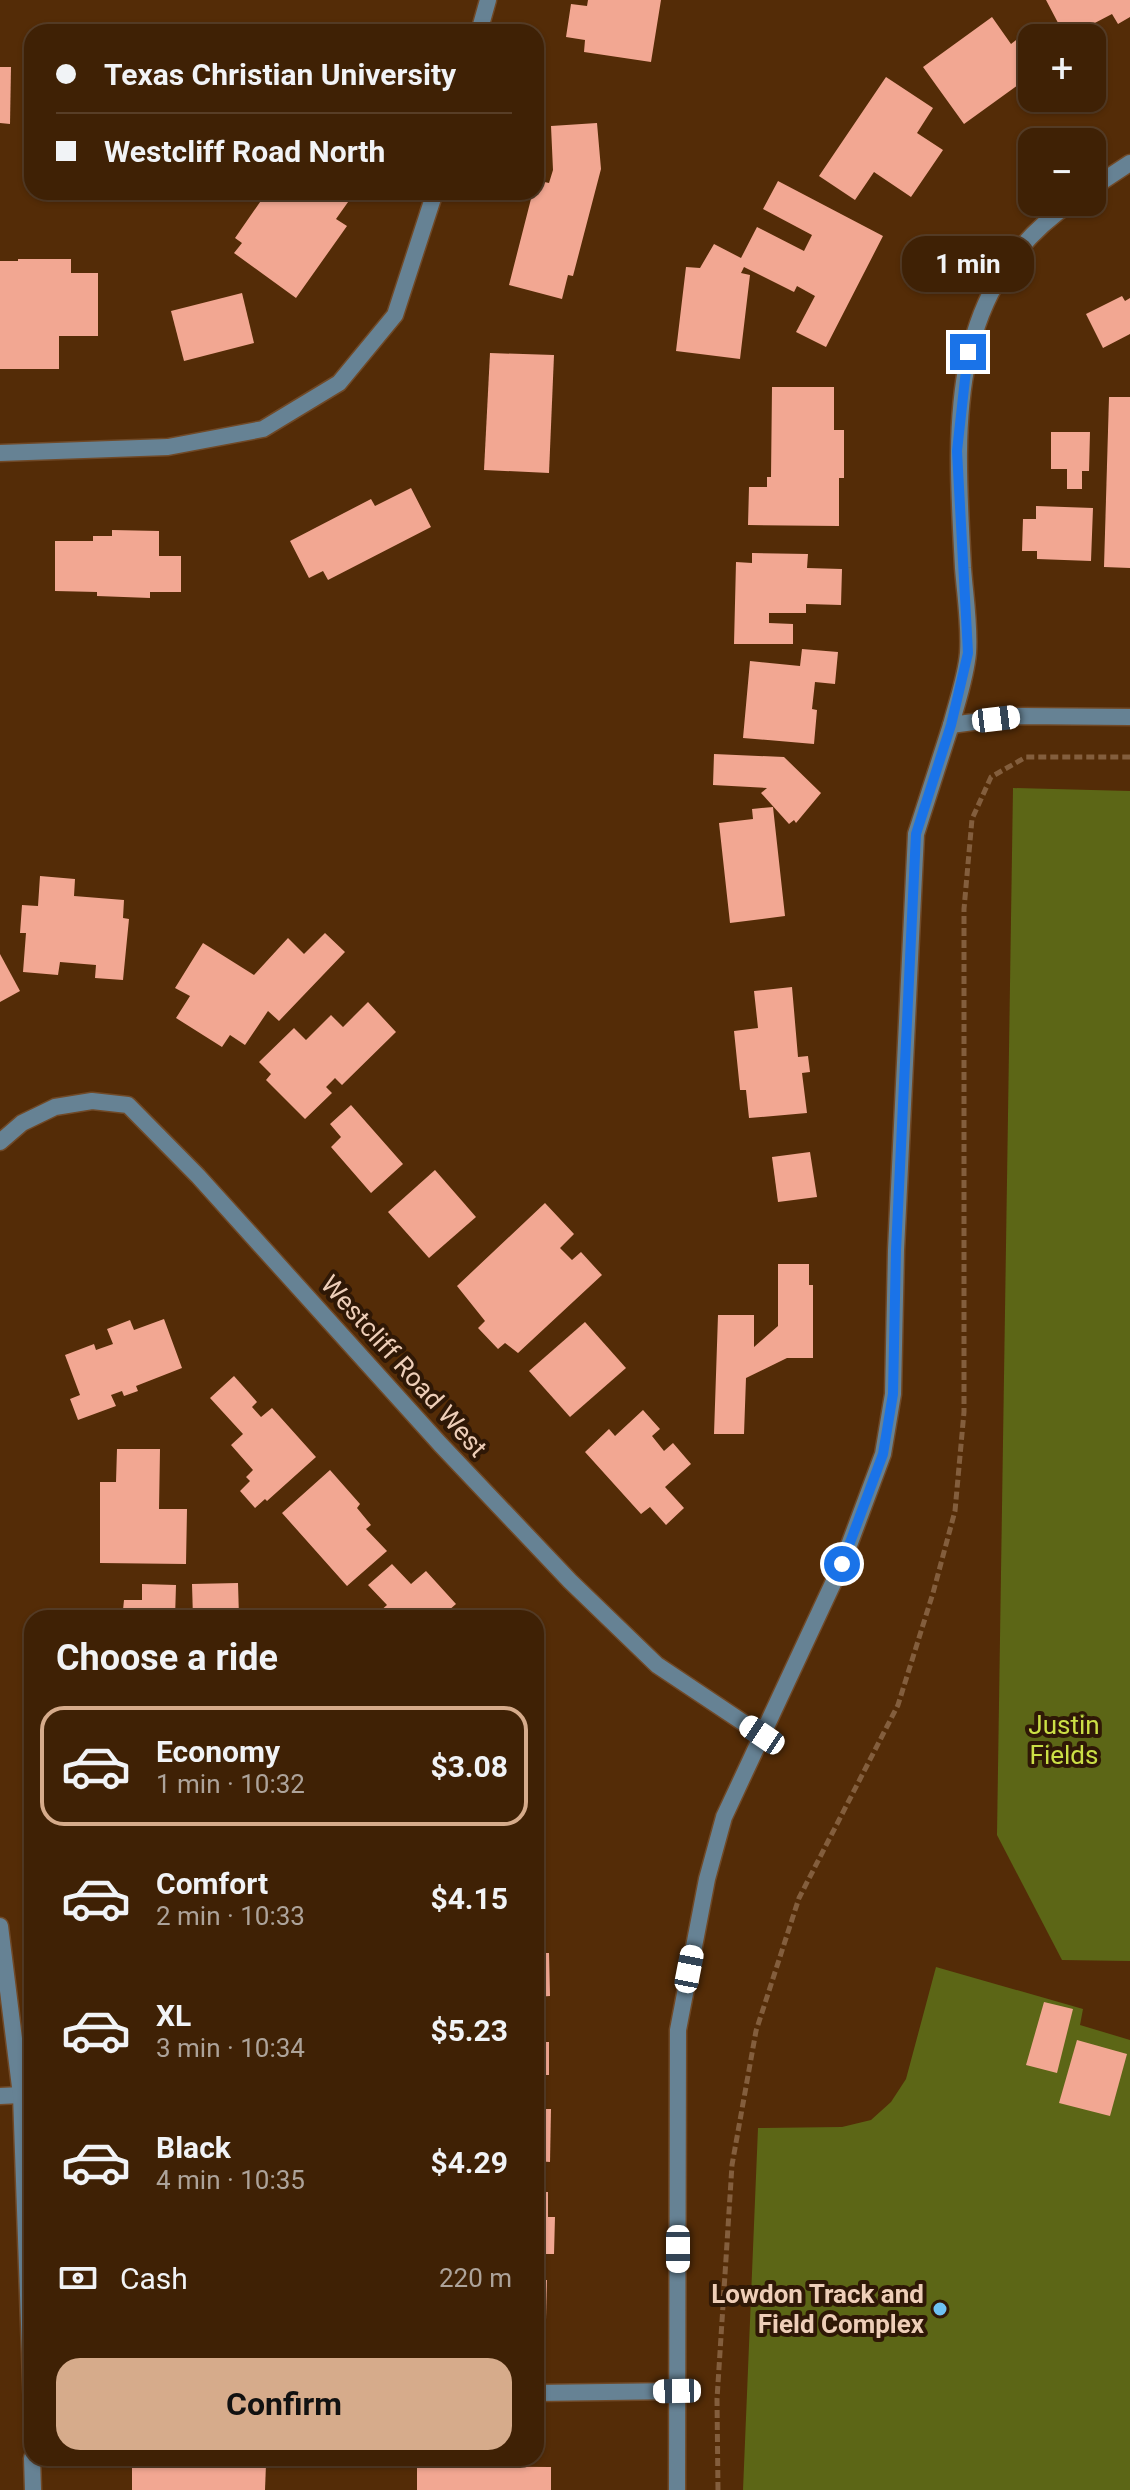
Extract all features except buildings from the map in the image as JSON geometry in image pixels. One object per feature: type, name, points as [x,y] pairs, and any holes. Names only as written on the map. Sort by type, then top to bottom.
[{"type":"street","points":[[481,24],[488,0]]},
{"type":"street","points":[[1106,179],[1130,163]]},
{"type":"street","points":[[0,453],[168,447],[263,429],[339,383],[395,315],[432,200]]},
{"type":"street","points":[[677,2490],[678,2030],[707,1879],[724,1817],[842,1564],[883,1454],[893,1394],[896,1250],[916,834],[951,725],[968,653],[957,451],[968,352],[984,303],[1017,249],[1056,216]]},
{"type":"street","points":[[951,725],[1019,716],[1130,717]]},
{"type":"street","name":"Westcliff Road West","points":[[0,1142],[22,1123],[55,1107],[92,1101],[128,1105],[198,1176],[440,1444],[570,1581],[657,1665],[762,1735]]},
{"type":"street","points":[[0,1926],[21,2095],[24,2174]]},
{"type":"street","points":[[0,2096],[21,2095]]},
{"type":"street","points":[[544,2393],[677,2391]]},
{"type":"street","points":[[32,2466],[33,2490]]},
{"type":"path","points":[[718,2490],[717,2399],[732,2165],[756,2031],[799,1898],[898,1705],[955,1511],[964,1412],[964,909],[972,819],[991,777],[1026,757],[1130,757]]},
{"type":"green space","name":"Justin Fields","points":[[1013,788],[1130,791],[1130,1961],[1062,1960],[997,1835]]},
{"type":"green space","name":"Lowdon Track and Field Complex","points":[[936,1967],[1083,2009],[1080,2025],[1130,2040],[1130,2490],[743,2490],[758,2128],[842,2127],[871,2120],[891,2102],[906,2079]]},
{"type":"place","name":"Lowdon Track and Field Complex","points":[[940,2309]]},
{"type":"route","points":[[842,1564],[883,1454],[893,1394],[896,1250],[916,834],[951,725],[968,653],[957,451],[968,352]]}]
